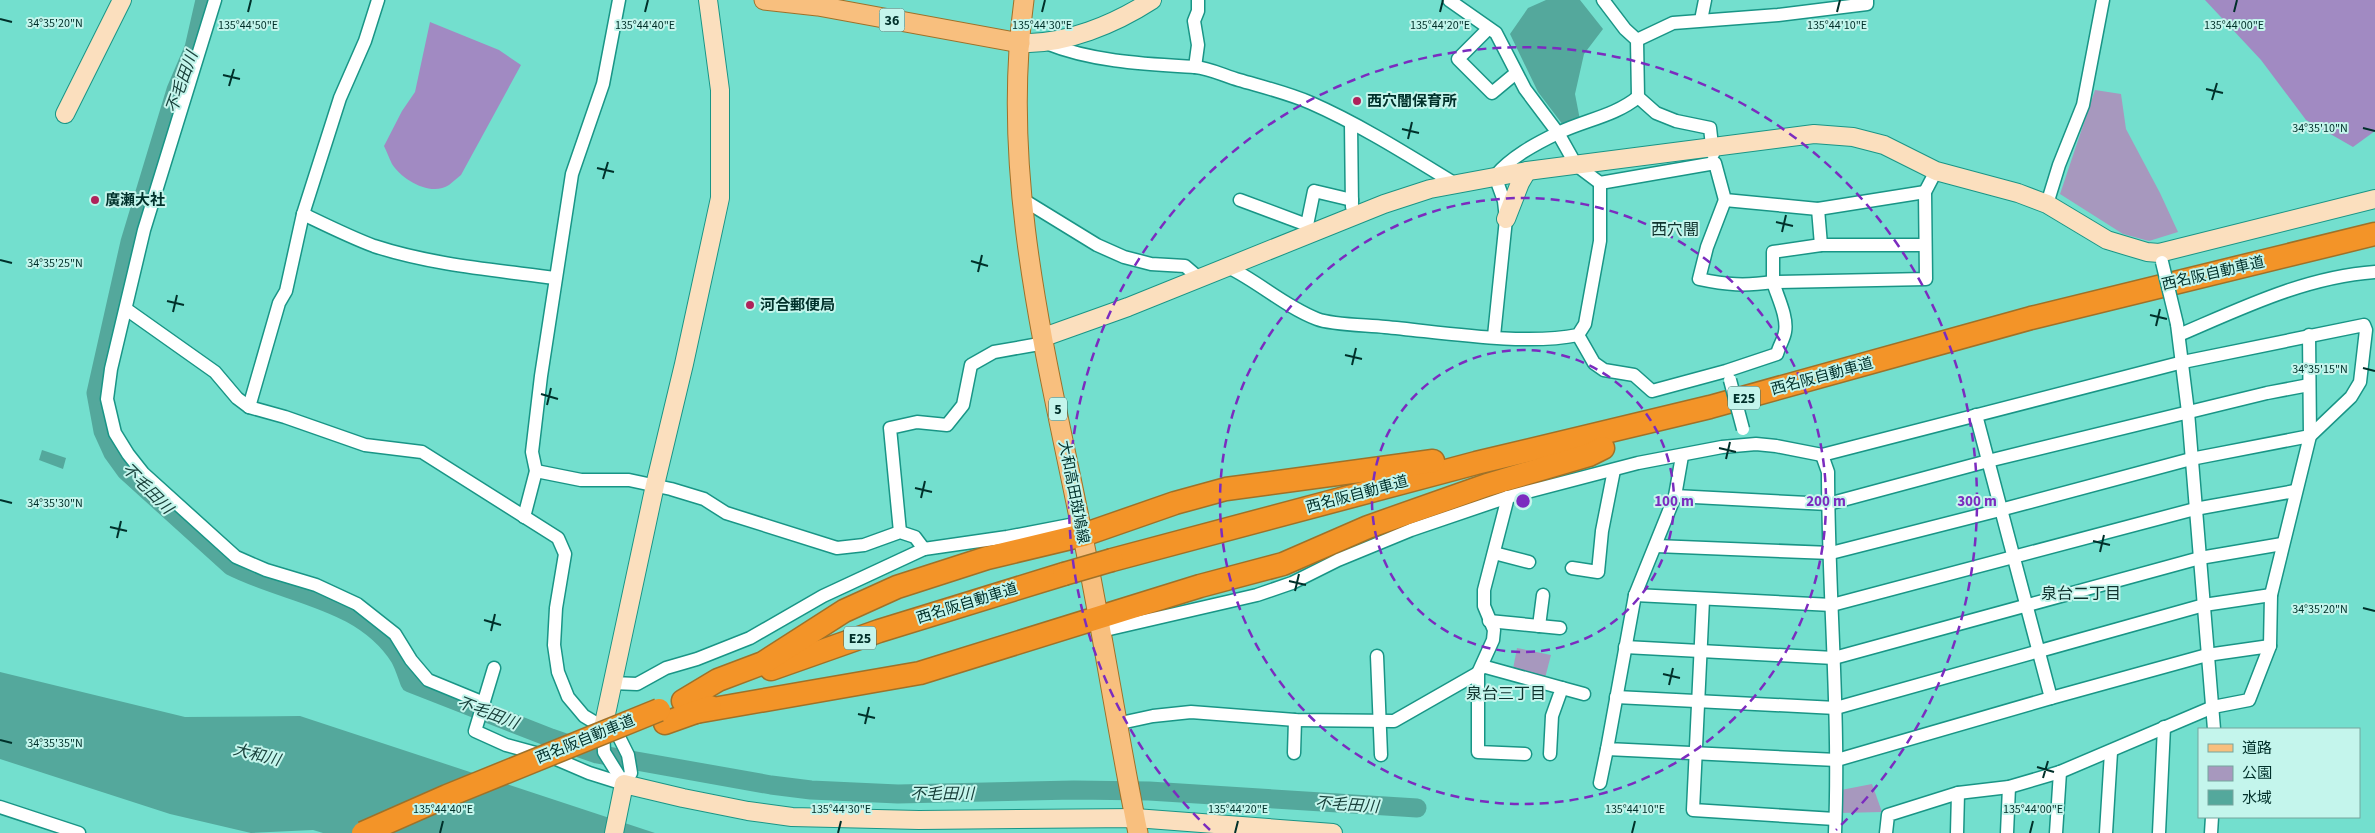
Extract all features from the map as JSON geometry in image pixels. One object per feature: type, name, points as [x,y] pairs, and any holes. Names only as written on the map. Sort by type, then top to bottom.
[{"type":"highway","name":"西名阪自動車道","points":[[363,833],[456,792],[689,706],[885,644],[1065,580],[1114,566],[1480,476],[1710,407],[2031,318],[2375,234]]},
{"type":"highway","name":"西名阪自動車道","points":[[1600,441],[1732,416],[2034,332],[2375,249]]},
{"type":"highway","points":[[1558,433],[1600,441],[1589,455],[1487,485],[1368,527],[1283,564],[1200,586],[1100,624],[920,673],[689,706],[718,680],[763,663],[844,611],[897,587],[1081,529],[1226,489],[1378,470],[1448,458],[1558,433]]},
{"type":"highway","name":"西名阪自動車道","points":[[399,833],[566,762],[662,716]]},
{"type":"main road","name":"36","points":[[764,0],[818,6],[1020,43]]},
{"type":"main road","name":"大和高田斑鳩線","points":[[1024,0],[1020,43],[1017,126],[1026,240],[1100,624],[1125,772],[1136,821]]},
{"type":"street","points":[[65,114],[122,0]]},
{"type":"street","points":[[215,0],[144,230],[111,370],[107,399],[115,433],[143,473],[236,557],[266,570],[316,585],[357,604],[379,619],[395,634],[411,660],[428,680],[484,703]]},
{"type":"street","points":[[249,407],[279,303],[286,291],[303,214],[340,98],[365,41],[378,0]]},
{"type":"street","points":[[524,518],[536,471],[532,452],[555,278],[572,174],[603,84],[619,0]]},
{"type":"street","points":[[626,784],[604,752],[604,728],[654,485],[684,364],[720,198],[720,90],[708,0]]},
{"type":"street","points":[[1020,43],[1046,43],[1109,23],[1152,0]]},
{"type":"street","points":[[1196,67],[1198,45],[1194,20],[1198,11],[1198,0]]},
{"type":"street","points":[[1449,0],[1496,33],[1525,89],[1558,133],[1576,165],[1600,183]]},
{"type":"street","points":[[1603,0],[1637,40],[1638,98],[1656,113],[1676,121],[1710,128],[1714,155],[1725,200],[1699,279],[1728,286],[1746,286],[1773,282],[1926,278],[1925,192],[1936,172]]},
{"type":"street","points":[[1701,20],[1705,0]]},
{"type":"street","points":[[1637,40],[1672,23],[1867,4],[1867,0]]},
{"type":"street","points":[[2047,204],[2059,165],[2083,105],[2103,0]]},
{"type":"street","points":[[1488,29],[1458,59],[1492,93],[1516,72]]},
{"type":"street","points":[[1046,43],[1060,49],[1103,58],[1181,68],[1196,67],[1311,103],[1454,183]]},
{"type":"street","points":[[1495,176],[1507,162],[1558,133],[1625,108],[1638,98]]},
{"type":"street","points":[[1351,124],[1352,218]]},
{"type":"street","points":[[1600,183],[1791,137],[1835,134],[1884,145],[1936,172],[2018,193],[2047,204],[2107,240],[2160,257],[2375,199]]},
{"type":"street","points":[[900,532],[890,428],[917,422],[947,425],[963,406],[971,365],[994,352],[1044,340],[1410,195],[1454,183],[1527,171],[1576,165],[1714,155]]},
{"type":"street","points":[[1506,219],[1520,183],[1527,171]]},
{"type":"street","points":[[1494,336],[1506,219],[1504,201],[1495,176]]},
{"type":"street","points":[[1228,267],[1242,274],[1271,295],[1318,319],[1494,336],[1556,339],[1578,335],[1585,324],[1600,241],[1600,183]]},
{"type":"street","points":[[1240,200],[1307,225],[1314,191],[1352,200]]},
{"type":"street","points":[[1725,200],[1818,209],[1925,192]]},
{"type":"street","points":[[1022,199],[1097,245],[1124,257],[1150,264],[1185,266],[1199,278]]},
{"type":"street","points":[[1818,209],[1821,245]]},
{"type":"street","points":[[303,214],[373,245],[395,252],[449,264],[555,278]]},
{"type":"street","points":[[1578,335],[1594,363],[1604,370],[1634,375],[1652,391],[1728,376],[1777,354],[1780,341],[1785,332],[1784,316],[1773,282],[1773,252],[1821,245],[1925,246]]},
{"type":"street","points":[[2160,257],[2178,330],[2183,362],[2214,728]]},
{"type":"street","points":[[2178,330],[2306,284],[2356,273],[2375,272]]},
{"type":"street","points":[[126,309],[215,372],[237,398],[249,407],[285,417],[365,445],[422,452],[558,538],[563,546],[564,554],[556,608],[554,645],[558,672],[568,697],[584,716],[619,737],[628,755],[626,784],[614,833]]},
{"type":"street","points":[[1100,624],[1257,596],[1292,584],[1374,544],[1508,497],[1657,458],[1682,456],[1722,446],[1744,445],[1776,446],[1822,455],[2183,362],[2364,325],[2366,330],[2360,382],[2351,397],[2310,436],[2191,458],[2000,510],[1830,552],[1656,546]]},
{"type":"street","points":[[1886,833],[1888,815],[1958,794],[2009,787],[2060,772],[2111,752],[2213,707],[2249,700],[2270,646],[2271,595],[2310,436],[2309,335]]},
{"type":"street","points":[[1728,376],[1743,429],[1744,445]]},
{"type":"street","points":[[1675,496],[1828,504],[1988,461],[2188,412],[2309,385]]},
{"type":"street","points":[[1976,415],[2051,698]]},
{"type":"street","points":[[1822,455],[1828,472],[1836,708],[1835,833]]},
{"type":"street","points":[[1600,783],[1635,595],[1675,496],[1682,456]]},
{"type":"street","points":[[1572,568],[1598,572],[1602,531],[1614,470]]},
{"type":"street","points":[[536,471],[581,480],[629,480],[654,485],[704,499],[726,513],[837,548],[864,545],[900,532],[915,537],[924,549]]},
{"type":"street","points":[[1635,595],[1703,600],[1832,605],[2195,510],[2295,491]]},
{"type":"street","points":[[1508,497],[1484,590],[1484,606],[1494,630],[1493,640],[1483,659],[1480,670],[1478,752],[1525,754]]},
{"type":"street","points":[[612,683],[637,684],[666,668],[697,659],[750,638],[823,596],[924,549],[1081,529]]},
{"type":"street","points":[[1625,648],[1834,658],[2025,604],[2200,558],[2282,544]]},
{"type":"street","points":[[1494,553],[1530,562]]},
{"type":"street","points":[[1539,626],[1543,595]]},
{"type":"street","points":[[1616,697],[1836,708],[2204,605],[2271,595]]},
{"type":"street","points":[[1703,600],[1693,810],[1835,819]]},
{"type":"street","points":[[1490,620],[1560,628]]},
{"type":"street","points":[[1607,749],[1837,760],[2207,655],[2270,646]]},
{"type":"street","points":[[1377,656],[1380,755]]},
{"type":"street","points":[[494,668],[475,731],[506,745],[554,758],[589,773],[683,798],[792,817],[901,820],[1136,821],[1332,833]]},
{"type":"street","points":[[1116,724],[1152,716],[1191,712],[1295,720],[1394,721],[1480,670],[1584,694]]},
{"type":"street","points":[[1550,754],[1552,716],[1562,688]]},
{"type":"street","points":[[1294,753],[1295,720]]},
{"type":"street","points":[[2159,833],[2164,727]]},
{"type":"street","points":[[2106,833],[2111,752]]},
{"type":"street","points":[[2056,833],[2060,772]]},
{"type":"street","points":[[2007,833],[2009,787]]},
{"type":"street","points":[[1956,833],[1958,794]]},
{"type":"street","points":[[0,807],[79,833]]},
{"type":"street","points":[[2211,833],[2212,818]]},
{"type":"green space","points":[[2095,90],[2121,94],[2126,129],[2160,193],[2178,232],[2149,241],[2123,234],[2060,194]]},
{"type":"green space","points":[[1517,648],[1551,655],[1545,678],[1513,669]]},
{"type":"green space","points":[[1872,784],[1882,812],[1840,813],[1841,790]]},
{"type":"shaded area","points":[[2205,0],[2375,0],[2375,131],[2353,147],[2306,120],[2261,60]]},
{"type":"shaded area","points":[[430,22],[499,50],[521,65],[461,175],[449,185],[434,189],[418,185],[403,176],[392,164],[384,146],[402,111],[415,92]]},
{"type":"water","points":[[1546,0],[1580,0],[1603,29],[1584,54],[1575,94],[1580,120],[1563,125],[1538,92],[1510,34],[1528,8]]},
{"type":"water","points":[[42,450],[66,458],[63,469],[39,460]]},
{"type":"water","name":"大和川","points":[[0,672],[185,717],[300,716],[655,833],[323,833],[313,830],[251,833],[170,814],[0,759]]},
{"type":"waterway","name":"不毛田川","points":[[205,0],[194,48],[176,90],[130,242],[96,393],[103,431],[113,453],[126,471],[231,566],[253,576],[323,601],[366,623],[384,638],[400,658],[410,683],[597,754],[771,785],[811,790],[898,794],[1074,790],[1149,791],[1417,808]]},
{"type":"place","name":"西穴闇保育所","points":[[1357,101]]},
{"type":"place","name":"廣瀬大社","points":[[95,200]]},
{"type":"place","name":"河合郵便局","points":[[750,305]]},
{"type":"district","name":"西穴闇","points":[[1675,229]]},
{"type":"district","name":"泉台二丁目","points":[[2081,593]]},
{"type":"district","name":"泉台三丁目","points":[[1506,693]]}]
